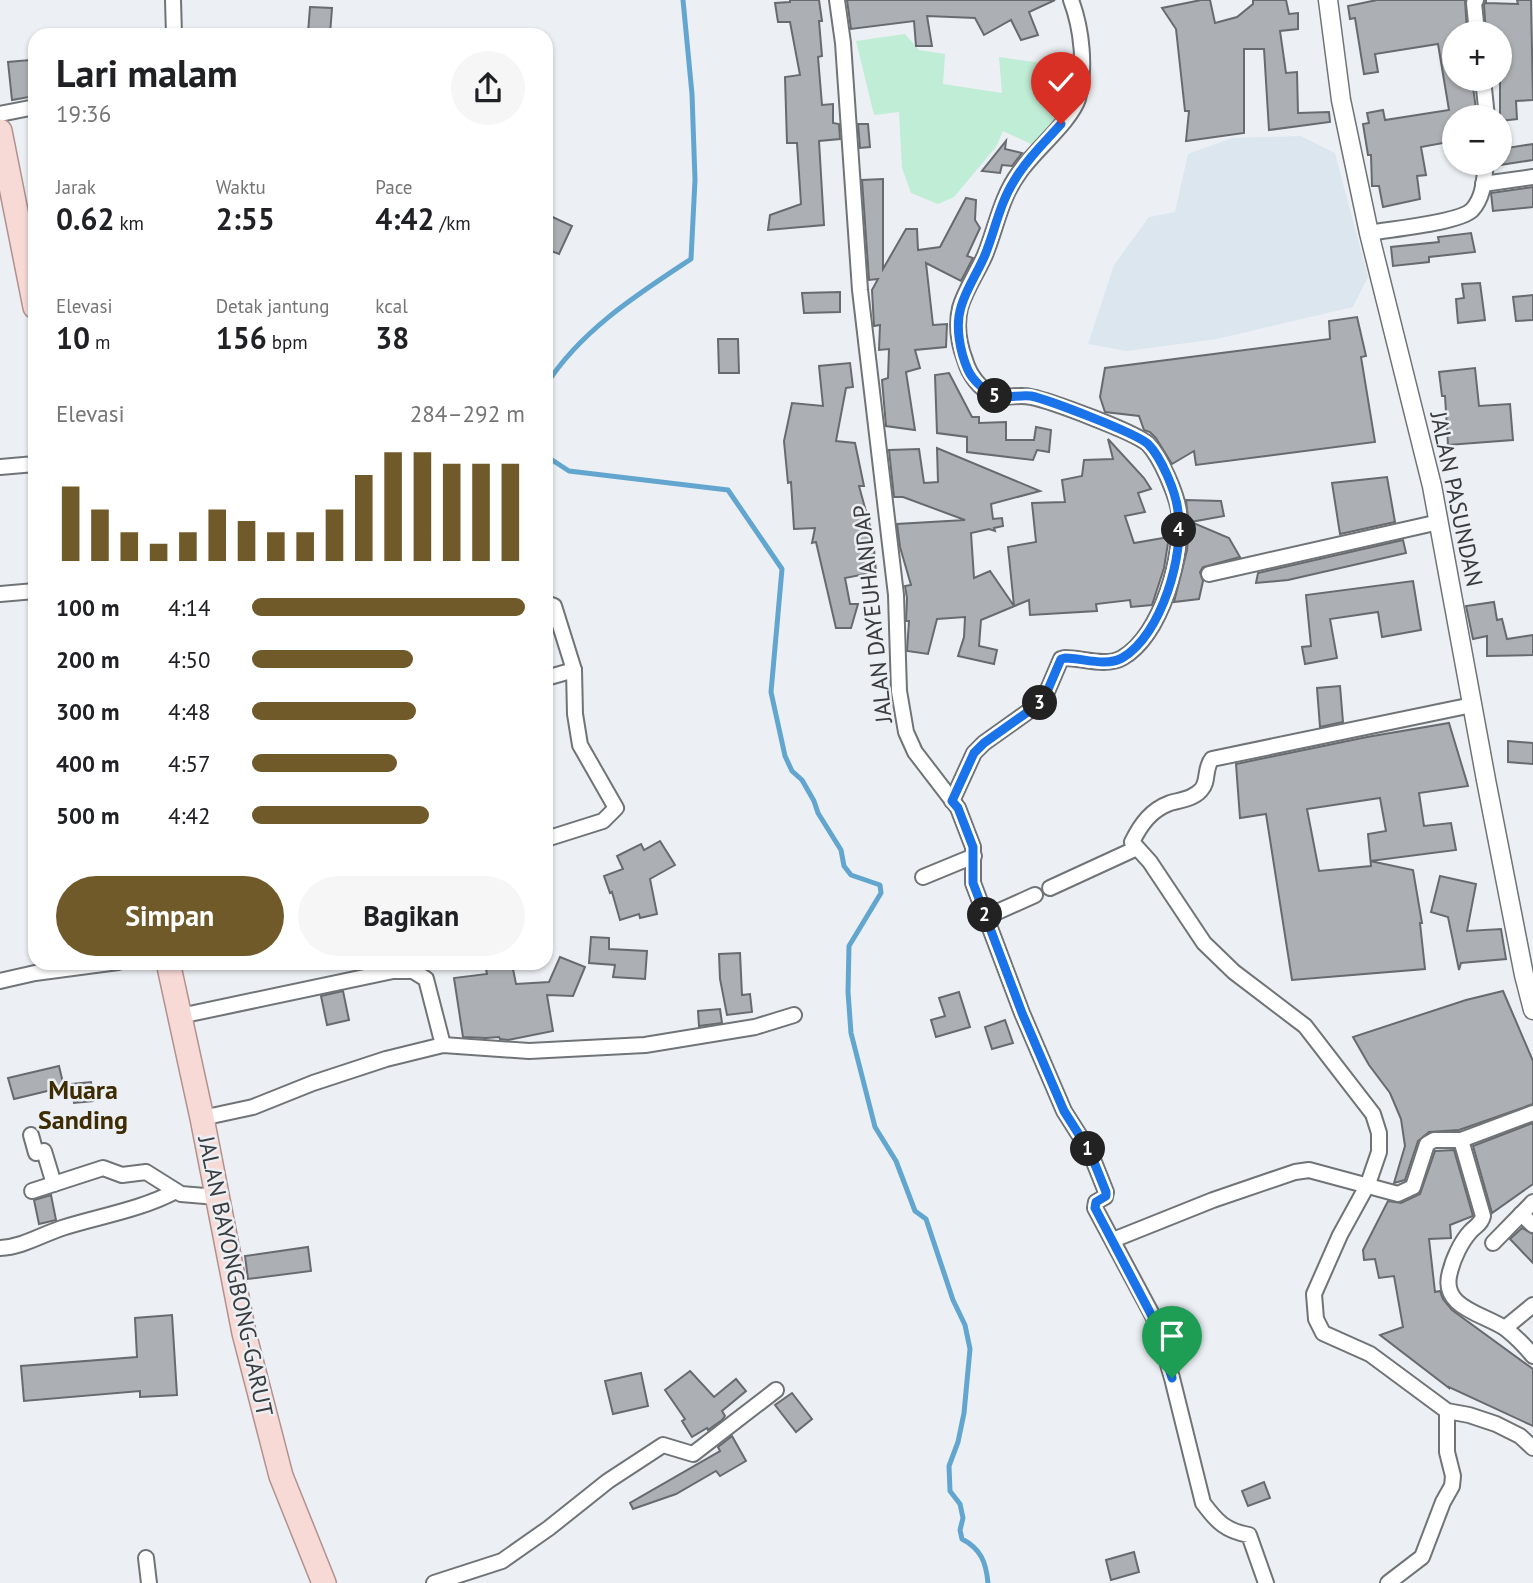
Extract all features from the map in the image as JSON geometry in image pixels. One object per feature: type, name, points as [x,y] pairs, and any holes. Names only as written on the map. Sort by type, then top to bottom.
[{"type":"main road","points":[[0,131],[4,175],[28,277]]},
{"type":"main road","name":"JALAN BAYONGBONG-GARUT","points":[[170,970],[244,1334],[281,1476],[324,1583]]},
{"type":"street","points":[[173,0],[174,28]]},
{"type":"street","name":"JALAN DAYEUHANDAP","points":[[838,0],[862,303],[896,595],[899,691],[906,732],[915,752],[955,805],[973,852],[973,883],[1022,1013],[1064,1111],[1090,1152],[1106,1192],[1106,1196],[1094,1205],[1154,1320],[1172,1378],[1203,1503],[1214,1520],[1226,1529],[1249,1535],[1266,1583]]},
{"type":"street","points":[[955,805],[974,753],[1043,701],[1061,659],[1116,661],[1139,643],[1159,612],[1177,556],[1179,522],[1175,496],[1155,453],[1147,444],[1128,432],[1035,398],[991,393],[971,375],[961,346],[961,308],[985,255],[1009,187],[1068,116],[1078,100],[1081,42],[1071,0]]},
{"type":"street","name":"JALAN PASUNDAN","points":[[1328,0],[1341,100],[1370,233],[1432,486],[1524,975],[1533,1010]]},
{"type":"street","points":[[1476,0],[1476,21]]},
{"type":"street","points":[[0,114],[28,108]]},
{"type":"street","points":[[1370,233],[1447,221],[1471,212],[1482,194],[1484,175]]},
{"type":"street","points":[[1483,184],[1533,177]]},
{"type":"street","points":[[0,467],[28,465]]},
{"type":"street","points":[[1209,574],[1439,522]]},
{"type":"street","points":[[0,594],[28,592]]},
{"type":"street","points":[[553,606],[574,670],[575,714],[580,745],[617,808],[603,821],[553,837]]},
{"type":"street","points":[[553,676],[574,670]]},
{"type":"street","points":[[1472,705],[1212,760],[1207,766],[1205,782],[1199,792],[1152,812],[1139,827],[1132,842],[1150,862],[1204,943],[1234,972],[1305,1026],[1373,1114],[1379,1133],[1376,1187],[1320,1279],[1314,1294],[1316,1319],[1323,1332],[1370,1354],[1447,1411],[1496,1424],[1520,1436],[1533,1448]]},
{"type":"street","points":[[1050,888],[1137,848]]},
{"type":"street","points":[[923,877],[973,852]]},
{"type":"street","points":[[986,917],[1035,895]]},
{"type":"street","points":[[0,981],[58,970]]},
{"type":"street","points":[[180,1016],[393,971],[413,971],[426,979],[443,1045]]},
{"type":"street","points":[[202,1118],[253,1107],[313,1083],[386,1059],[443,1045],[529,1051],[645,1045],[755,1027],[794,1016]]},
{"type":"street","points":[[1113,1240],[1213,1200],[1295,1172],[1309,1170],[1398,1194],[1411,1189],[1427,1144],[1434,1140],[1461,1140],[1533,1113]]},
{"type":"street","points":[[32,1135],[36,1153],[44,1151],[54,1184]]},
{"type":"street","points":[[1461,1140],[1483,1216],[1481,1223],[1470,1231],[1463,1242],[1450,1271],[1453,1297],[1461,1306],[1504,1328],[1533,1356]]},
{"type":"street","points":[[32,1191],[103,1168],[122,1175],[146,1172],[189,1196],[217,1197]]},
{"type":"street","points":[[0,1248],[35,1240],[61,1228],[155,1202],[176,1191]]},
{"type":"street","points":[[1493,1243],[1533,1202]]},
{"type":"street","points":[[1521,1214],[1533,1225]]},
{"type":"street","points":[[1504,1328],[1533,1306]]},
{"type":"street","points":[[434,1583],[502,1561],[608,1481],[663,1445],[692,1454],[776,1390]]},
{"type":"street","points":[[1388,1583],[1422,1557],[1452,1486],[1453,1476],[1447,1452],[1447,1411]]},
{"type":"street","points":[[146,1558],[149,1583]]},
{"type":"shaded area","points":[[1301,136],[1335,153],[1368,277],[1353,307],[1217,339],[1127,351],[1088,344],[1114,265],[1149,217],[1175,212],[1188,154],[1232,138]]},
{"type":"green space","points":[[905,34],[919,50],[945,54],[943,84],[1002,93],[999,57],[1063,66],[1055,94],[1072,103],[1040,148],[1003,131],[996,147],[954,197],[938,204],[911,193],[902,168],[899,112],[874,115],[856,41]]},
{"type":"building","points":[[819,0],[822,56],[818,57],[822,105],[833,104],[833,123],[839,124],[840,139],[819,141],[824,225],[768,230],[770,215],[801,204],[797,143],[787,143],[785,77],[800,75],[790,22],[778,22],[775,3]]},
{"type":"building","points":[[847,0],[1055,0],[1029,12],[1038,35],[1021,40],[1011,20],[984,35],[975,18],[927,16],[932,46],[916,46],[914,21],[851,29]]},
{"type":"building","points":[[1210,0],[1215,23],[1237,17],[1253,4],[1253,0],[1286,0],[1289,14],[1298,13],[1298,29],[1280,31],[1286,73],[1297,72],[1298,113],[1329,112],[1330,122],[1269,130],[1264,49],[1244,49],[1244,133],[1186,141],[1189,111],[1185,111],[1176,29],[1162,8]]},
{"type":"building","points":[[1377,0],[1465,0],[1466,21],[1442,21],[1442,68],[1438,44],[1375,54],[1378,72],[1364,74],[1355,18],[1350,19],[1348,6]]},
{"type":"building","points":[[1486,0],[1486,3],[1518,4],[1517,0],[1531,0],[1533,100],[1516,101],[1517,119],[1512,120],[1512,105],[1500,105],[1500,91],[1512,91],[1512,21],[1485,21]]},
{"type":"building","points":[[310,7],[332,8],[330,28],[308,28]]},
{"type":"building","points":[[28,60],[28,97],[12,100],[8,62]]},
{"type":"building","points":[[1446,91],[1474,91],[1475,105],[1448,105]]},
{"type":"building","points":[[1383,110],[1385,120],[1442,111],[1442,143],[1421,147],[1426,175],[1417,176],[1420,199],[1383,207],[1379,186],[1372,186],[1371,155],[1368,155],[1363,124],[1369,123],[1367,113]]},
{"type":"building","points":[[858,124],[868,124],[870,147],[860,148]]},
{"type":"building","points":[[1006,141],[1005,149],[1022,153],[1012,166],[1002,165],[1000,173],[982,171]]},
{"type":"building","points":[[1533,144],[1533,160],[1512,163],[1512,147]]},
{"type":"building","points":[[883,179],[883,269],[906,229],[917,229],[918,250],[940,247],[966,198],[976,200],[975,220],[980,228],[967,256],[973,258],[961,281],[926,263],[933,325],[947,324],[946,347],[915,350],[920,368],[906,372],[915,430],[886,426],[882,380],[888,378],[889,349],[879,350],[880,325],[874,326],[872,290],[878,279],[869,280],[862,180]]},
{"type":"building","points":[[1533,187],[1533,207],[1493,211],[1491,193]]},
{"type":"building","points":[[553,217],[572,226],[559,254],[553,252]]},
{"type":"building","points":[[1471,233],[1475,252],[1429,257],[1429,262],[1393,266],[1391,247],[1439,242],[1438,237]]},
{"type":"building","points":[[1480,283],[1485,320],[1458,323],[1456,299],[1464,298],[1462,284]]},
{"type":"building","points":[[840,292],[840,312],[804,313],[802,293]]},
{"type":"building","points":[[1533,295],[1533,320],[1516,321],[1513,297]]},
{"type":"building","points":[[1357,317],[1366,356],[1361,357],[1375,442],[1196,465],[1194,451],[1172,464],[1156,438],[1144,430],[1139,416],[1105,412],[1100,397],[1105,368],[1330,339],[1329,321]]},
{"type":"building","points":[[718,339],[738,339],[739,373],[719,373]]},
{"type":"building","points":[[850,363],[853,387],[846,388],[836,441],[855,443],[864,486],[859,486],[873,537],[876,572],[845,578],[850,604],[858,604],[851,628],[836,628],[816,542],[812,543],[815,528],[794,529],[791,482],[788,483],[784,441],[792,403],[823,406],[819,366]]},
{"type":"building","points":[[1475,368],[1479,406],[1510,404],[1513,440],[1448,445],[1445,396],[1442,396],[1439,372]]},
{"type":"building","points":[[949,373],[972,417],[979,417],[979,423],[1006,422],[1006,440],[1034,440],[1036,427],[1051,430],[1049,452],[1037,450],[1033,460],[967,452],[967,437],[937,433],[935,375]]},
{"type":"building","points":[[1108,439],[1151,489],[1138,493],[1145,512],[1125,516],[1134,543],[1169,537],[1164,568],[1152,605],[1131,607],[1130,600],[1096,604],[1097,611],[1030,615],[1029,600],[981,620],[979,646],[997,650],[994,664],[958,656],[964,637],[965,617],[937,619],[928,654],[907,651],[909,621],[906,621],[905,586],[911,585],[900,547],[897,524],[965,520],[903,497],[894,497],[889,450],[919,449],[924,483],[938,482],[937,448],[1040,491],[991,504],[993,519],[1002,518],[1003,526],[994,528],[995,531],[989,529],[971,533],[974,578],[990,571],[1014,606],[1008,547],[1036,542],[1032,503],[1065,502],[1062,480],[1082,476],[1084,460],[1113,459]]},
{"type":"building","points":[[1387,477],[1395,522],[1340,534],[1332,483]]},
{"type":"building","points":[[1186,500],[1221,501],[1224,516],[1191,522],[1229,538],[1240,557],[1203,567],[1200,572],[1203,581],[1199,599],[1174,602],[1187,550],[1189,528]]},
{"type":"building","points":[[1403,540],[1406,553],[1288,580],[1256,583],[1258,573]]},
{"type":"building","points":[[1413,581],[1421,630],[1382,637],[1378,612],[1330,619],[1337,658],[1305,664],[1302,647],[1311,646],[1306,595]]},
{"type":"building","points":[[1494,602],[1497,620],[1502,619],[1507,639],[1533,635],[1533,655],[1487,656],[1487,636],[1473,639],[1466,606]]},
{"type":"building","points":[[1340,686],[1343,722],[1320,727],[1317,688]]},
{"type":"building","points":[[1449,723],[1468,786],[1419,793],[1424,826],[1451,823],[1456,850],[1371,861],[1413,870],[1422,923],[1425,969],[1292,980],[1266,814],[1240,818],[1236,764]],"holes":[[[1380,798],[1386,831],[1368,834],[1371,866],[1319,871],[1307,809]]]},
{"type":"building","points":[[1508,741],[1533,743],[1533,764],[1508,762]]},
{"type":"building","points":[[660,841],[675,865],[650,879],[657,914],[640,918],[639,914],[620,920],[604,876],[623,869],[617,856],[641,844],[644,850]]},
{"type":"building","points":[[1440,876],[1476,884],[1467,931],[1501,929],[1506,959],[1461,963],[1459,970],[1448,917],[1431,912]]},
{"type":"building","points":[[591,937],[609,938],[609,949],[647,951],[645,979],[613,977],[615,965],[589,963]]},
{"type":"building","points":[[740,953],[742,995],[750,994],[752,1012],[727,1015],[720,979],[719,954]]},
{"type":"building","points":[[560,957],[585,967],[573,996],[547,995],[553,1031],[508,1040],[499,1037],[463,1037],[454,978],[487,974],[486,970],[513,970],[516,984],[549,982]]},
{"type":"building","points":[[343,991],[349,1020],[327,1025],[321,996]]},
{"type":"building","points":[[1503,991],[1533,1061],[1533,1104],[1459,1130],[1429,1132],[1418,1141],[1405,1180],[1394,1183],[1405,1146],[1401,1119],[1390,1093],[1353,1037],[1466,1000]]},
{"type":"building","points":[[959,992],[970,1027],[936,1037],[931,1020],[945,1016],[939,998]]},
{"type":"building","points":[[720,1009],[722,1023],[699,1026],[698,1011]]},
{"type":"building","points":[[1005,1020],[1013,1043],[992,1049],[985,1027]]},
{"type":"building","points":[[59,1066],[64,1087],[14,1099],[8,1078]]},
{"type":"building","points":[[91,1082],[93,1101],[74,1103],[72,1084]]},
{"type":"building","points":[[1533,1123],[1533,1184],[1492,1213],[1473,1146]]},
{"type":"building","points":[[1454,1150],[1473,1216],[1450,1225],[1451,1238],[1429,1239],[1435,1292],[1440,1291],[1452,1310],[1533,1369],[1533,1426],[1449,1388],[1380,1335],[1403,1327],[1394,1276],[1379,1278],[1375,1259],[1364,1260],[1363,1250],[1388,1201],[1401,1203],[1420,1194],[1435,1151]]},
{"type":"building","points":[[51,1195],[56,1220],[39,1224],[34,1200]]},
{"type":"building","points":[[1522,1228],[1533,1234],[1533,1263],[1510,1239]]},
{"type":"building","points":[[308,1247],[311,1271],[248,1279],[245,1256]]},
{"type":"building","points":[[172,1315],[177,1395],[140,1397],[140,1391],[24,1401],[21,1366],[137,1357],[135,1318]]},
{"type":"building","points":[[690,1371],[714,1397],[736,1379],[746,1391],[722,1411],[725,1416],[722,1420],[692,1437],[682,1421],[685,1419],[665,1390]]},
{"type":"building","points":[[641,1373],[648,1406],[613,1414],[605,1381]]},
{"type":"building","points":[[792,1393],[812,1419],[796,1432],[775,1405]]},
{"type":"building","points":[[732,1436],[746,1461],[720,1476],[716,1471],[676,1494],[633,1509],[630,1503],[720,1451],[718,1447]]},
{"type":"building","points":[[1264,1482],[1270,1498],[1248,1506],[1242,1491]]},
{"type":"building","points":[[1134,1552],[1139,1572],[1111,1580],[1106,1560]]},
{"type":"waterway","points":[[553,375],[576,347],[612,314],[691,259],[695,180],[692,94],[683,0]]},
{"type":"waterway","points":[[553,461],[569,471],[728,490],[782,569],[771,692],[785,756],[792,771],[802,780],[841,850],[844,866],[851,875],[880,885],[881,893],[849,946],[851,1033],[875,1127],[896,1161],[915,1211],[926,1219],[953,1300],[965,1325],[970,1349],[964,1413],[958,1442],[949,1466],[950,1491],[960,1504],[963,1518],[960,1530],[962,1539],[974,1547],[981,1557],[988,1583]]},
{"type":"district","name":"Muara Sanding","points":[[83,1104]]},
{"type":"route","points":[[1061,124],[1009,187],[985,255],[961,308],[959,334],[963,357],[971,375],[995,396],[1035,398],[1128,432],[1147,444],[1155,453],[1175,496],[1179,522],[1177,556],[1163,603],[1139,643],[1116,661],[1061,659],[1043,701],[974,753],[952,801],[958,808],[973,847],[973,883],[1022,1013],[1064,1111],[1090,1152],[1106,1192],[1106,1196],[1096,1202],[1095,1208],[1154,1320],[1172,1378]]}]
